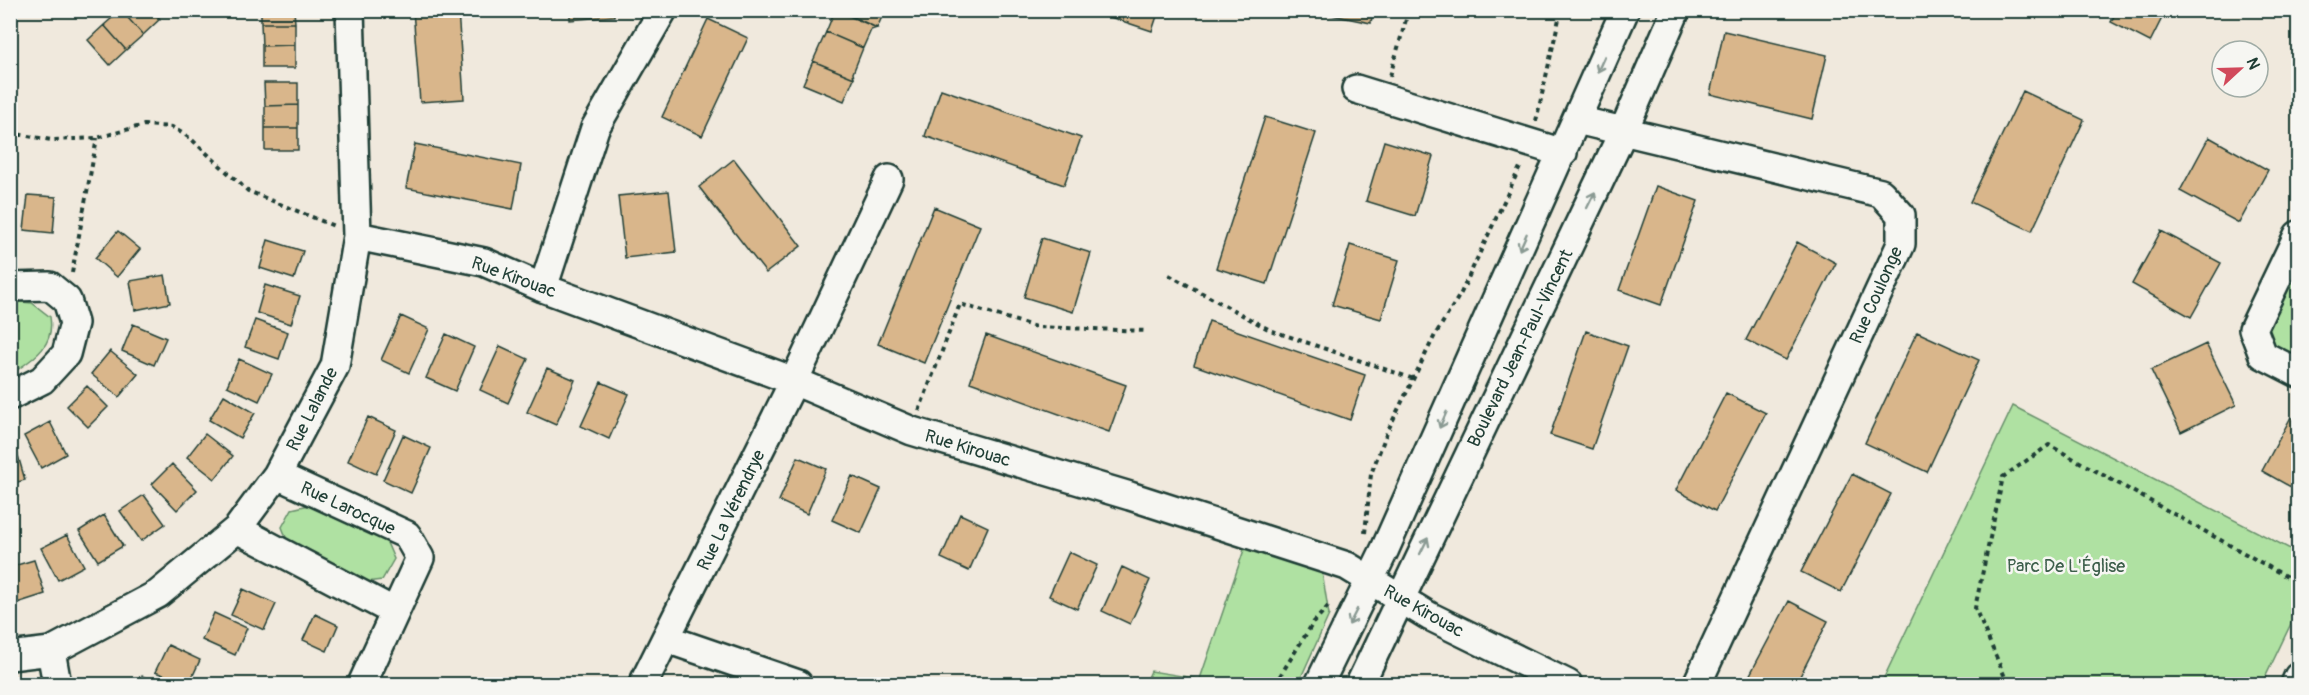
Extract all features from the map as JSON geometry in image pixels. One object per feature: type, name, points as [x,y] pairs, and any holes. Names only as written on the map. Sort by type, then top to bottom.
[{"type":"street","name":"Rue Lalande","points":[[10,656],[51,651],[158,594],[237,529],[277,476],[335,366],[357,236],[350,10]]},
{"type":"street","points":[[543,288],[595,128],[663,10]]},
{"type":"street","name":"Boulevard Jean-Paul-Vincent","points":[[1319,684],[1371,581],[1625,10]]},
{"type":"street","name":"Boulevard Jean-Paul-Vincent","points":[[1360,684],[1623,132],[1676,10]]},
{"type":"street","points":[[1356,89],[1532,141],[1563,153]]},
{"type":"street","name":"Rue Coulonge","points":[[1577,120],[1881,193],[1901,215],[1901,244],[1697,684]]},
{"type":"street","name":"Rue La Vérendrye","points":[[643,684],[794,381],[889,179]]},
{"type":"street","points":[[2298,235],[2253,329],[2263,355],[2298,372]]},
{"type":"street","name":"Rue Kirouac","points":[[357,236],[484,262],[543,288],[794,381],[912,431],[1130,496],[1347,566],[1399,599],[1568,684]]},
{"type":"street","points":[[10,287],[50,286],[67,300],[74,323],[66,354],[42,380],[10,396]]},
{"type":"street","name":"Rue Larocque","points":[[277,476],[407,535],[420,558],[362,684]]},
{"type":"street","points":[[237,529],[394,612]]},
{"type":"street","points":[[667,639],[798,684]]},
{"type":"street","points":[[51,651],[57,684]]},
{"type":"street","points":[[2295,684],[2298,676]]},
{"type":"path","points":[[1347,566],[1364,539],[1371,474],[1387,432],[1461,293],[1532,141],[1561,10]]},
{"type":"path","points":[[1384,97],[1407,15]]},
{"type":"path","points":[[10,133],[52,140],[97,138],[144,125],[172,127],[190,138],[248,191],[357,236]]},
{"type":"path","points":[[67,300],[97,138]]},
{"type":"path","points":[[1169,275],[1270,330],[1414,379]]},
{"type":"path","points":[[912,431],[960,304],[1036,327],[1147,331]]},
{"type":"path","points":[[2008,684],[1975,608],[2003,477],[2049,445],[2298,584]]},
{"type":"path","points":[[1275,684],[1312,622],[1334,600]]},
{"type":"green space","points":[[2298,235],[2298,373],[2253,329]]},
{"type":"green space","points":[[11,301],[32,303],[50,317],[51,327],[46,344],[41,351],[11,374]]},
{"type":"green space","name":"Parc De L'Église","points":[[2013,406],[2298,553],[2298,609],[2262,684],[1881,684]]},
{"type":"green space","points":[[309,505],[385,538],[394,559],[382,580],[358,583],[289,545],[282,527],[292,509]]},
{"type":"green space","points":[[1247,541],[1321,566],[1329,615],[1298,684],[1145,684],[1151,671],[1200,679]]},
{"type":"building","points":[[121,10],[143,35],[126,50],[104,25]]},
{"type":"building","points":[[121,10],[152,10],[160,19],[143,35]]},
{"type":"building","points":[[261,10],[294,10],[295,23],[261,23]]},
{"type":"building","points":[[413,10],[458,10],[464,99],[420,102]]},
{"type":"building","points":[[570,10],[614,10],[614,16],[570,20]]},
{"type":"building","points":[[835,10],[877,28],[871,30],[863,48],[826,32]]},
{"type":"building","points":[[839,10],[885,10],[877,28]]},
{"type":"building","points":[[1089,10],[1159,10],[1152,31]]},
{"type":"building","points":[[1307,10],[1373,10],[1371,23]]},
{"type":"building","points":[[2117,10],[2166,10],[2150,42],[2111,22]]},
{"type":"building","points":[[708,19],[748,38],[702,136],[662,117]]},
{"type":"building","points":[[261,23],[295,23],[295,45],[262,46]]},
{"type":"building","points":[[104,25],[126,50],[110,65],[88,40]]},
{"type":"building","points":[[1724,31],[1827,55],[1812,119],[1710,94]]},
{"type":"building","points":[[826,32],[863,48],[853,73],[854,78],[813,61]]},
{"type":"building","points":[[295,45],[295,68],[262,68],[262,46]]},
{"type":"building","points":[[813,61],[854,78],[844,101],[803,84]]},
{"type":"building","points":[[264,83],[298,83],[298,105],[265,106]]},
{"type":"building","points":[[941,89],[1081,138],[1064,185],[925,136]]},
{"type":"building","points":[[2023,91],[2084,120],[2032,231],[1970,202]]},
{"type":"building","points":[[2298,91],[2298,113],[2294,92]]},
{"type":"building","points":[[298,105],[298,128],[265,128],[265,106]]},
{"type":"building","points":[[1265,117],[1316,133],[1267,284],[1216,268]]},
{"type":"building","points":[[265,128],[298,128],[298,150],[265,150]]},
{"type":"building","points":[[2209,137],[2268,170],[2239,223],[2180,191]]},
{"type":"building","points":[[1384,141],[1433,156],[1415,216],[1366,201]]},
{"type":"building","points":[[415,144],[521,165],[513,209],[406,188]]},
{"type":"building","points":[[734,159],[801,246],[766,273],[699,187]]},
{"type":"building","points":[[1656,186],[1698,201],[1661,305],[1619,290]]},
{"type":"building","points":[[669,191],[676,252],[625,258],[618,196]]},
{"type":"building","points":[[28,195],[56,197],[53,233],[24,230]]},
{"type":"building","points":[[934,207],[980,226],[924,363],[878,344]]},
{"type":"building","points":[[118,231],[140,249],[117,277],[95,258]]},
{"type":"building","points":[[2161,231],[2221,263],[2191,317],[2132,284]]},
{"type":"building","points":[[1042,238],[1091,253],[1073,312],[1024,297]]},
{"type":"building","points":[[268,240],[303,251],[294,279],[260,268]]},
{"type":"building","points":[[1797,242],[1836,263],[1786,360],[1746,340]]},
{"type":"building","points":[[1350,245],[1399,260],[1381,319],[1332,305]]},
{"type":"building","points":[[165,275],[170,303],[135,310],[130,281]]},
{"type":"building","points":[[265,285],[300,296],[291,324],[257,313]]},
{"type":"building","points":[[401,316],[429,329],[409,373],[381,360]]},
{"type":"building","points":[[255,320],[288,332],[279,359],[245,347]]},
{"type":"building","points":[[1209,321],[1365,375],[1350,420],[1194,365]]},
{"type":"building","points":[[133,324],[166,338],[154,365],[122,351]]},
{"type":"building","points":[[1586,331],[1628,346],[1592,449],[1550,435]]},
{"type":"building","points":[[1917,332],[1979,360],[1927,472],[1865,443]]},
{"type":"building","points":[[446,334],[474,347],[455,391],[426,378]]},
{"type":"building","points":[[986,335],[1126,385],[1109,432],[970,382]]},
{"type":"building","points":[[2206,344],[2236,405],[2181,432],[2151,370]]},
{"type":"building","points":[[500,346],[528,359],[508,403],[480,390]]},
{"type":"building","points":[[110,351],[138,374],[119,397],[91,374]]},
{"type":"building","points":[[239,359],[272,374],[259,401],[227,386]]},
{"type":"building","points":[[547,368],[575,380],[556,425],[527,412]]},
{"type":"building","points":[[601,382],[629,394],[609,439],[581,426]]},
{"type":"building","points":[[87,386],[108,407],[88,427],[67,406]]},
{"type":"building","points":[[1726,393],[1766,413],[1715,511],[1676,490]]},
{"type":"building","points":[[224,395],[255,413],[240,438],[209,420]]},
{"type":"building","points":[[368,417],[396,430],[376,474],[348,461]]},
{"type":"building","points":[[2291,417],[2298,422],[2298,491],[2262,471]]},
{"type":"building","points":[[50,422],[66,454],[41,468],[24,436]]},
{"type":"building","points":[[205,434],[233,456],[215,479],[187,457]]},
{"type":"building","points":[[403,435],[431,448],[411,493],[383,480]]},
{"type":"building","points":[[15,445],[25,480],[10,484],[10,446]]},
{"type":"building","points":[[798,457],[826,469],[807,514],[779,501]]},
{"type":"building","points":[[172,464],[197,490],[177,510],[152,484]]},
{"type":"building","points":[[1852,474],[1891,494],[1841,592],[1801,572]]},
{"type":"building","points":[[852,476],[881,489],[861,533],[832,520]]},
{"type":"building","points":[[144,495],[165,524],[141,541],[120,511]]},
{"type":"building","points":[[960,514],[988,527],[969,571],[941,558]]},
{"type":"building","points":[[104,515],[123,546],[98,561],[79,531]]},
{"type":"building","points":[[67,535],[84,566],[58,580],[41,548]]},
{"type":"building","points":[[1069,552],[1097,565],[1077,609],[1049,596]]},
{"type":"building","points":[[34,560],[45,594],[17,603],[10,582],[10,567]]},
{"type":"building","points":[[1122,567],[1150,580],[1130,624],[1102,611]]},
{"type":"building","points":[[243,589],[276,604],[264,630],[231,615]]},
{"type":"building","points":[[1789,601],[1828,621],[1796,684],[1745,684]]},
{"type":"building","points":[[214,613],[247,628],[235,655],[202,640]]},
{"type":"building","points":[[315,614],[338,625],[327,651],[303,640]]},
{"type":"building","points":[[168,645],[200,660],[189,684],[155,672]]},
{"type":"building","points":[[142,676],[159,684],[138,684]]}]
